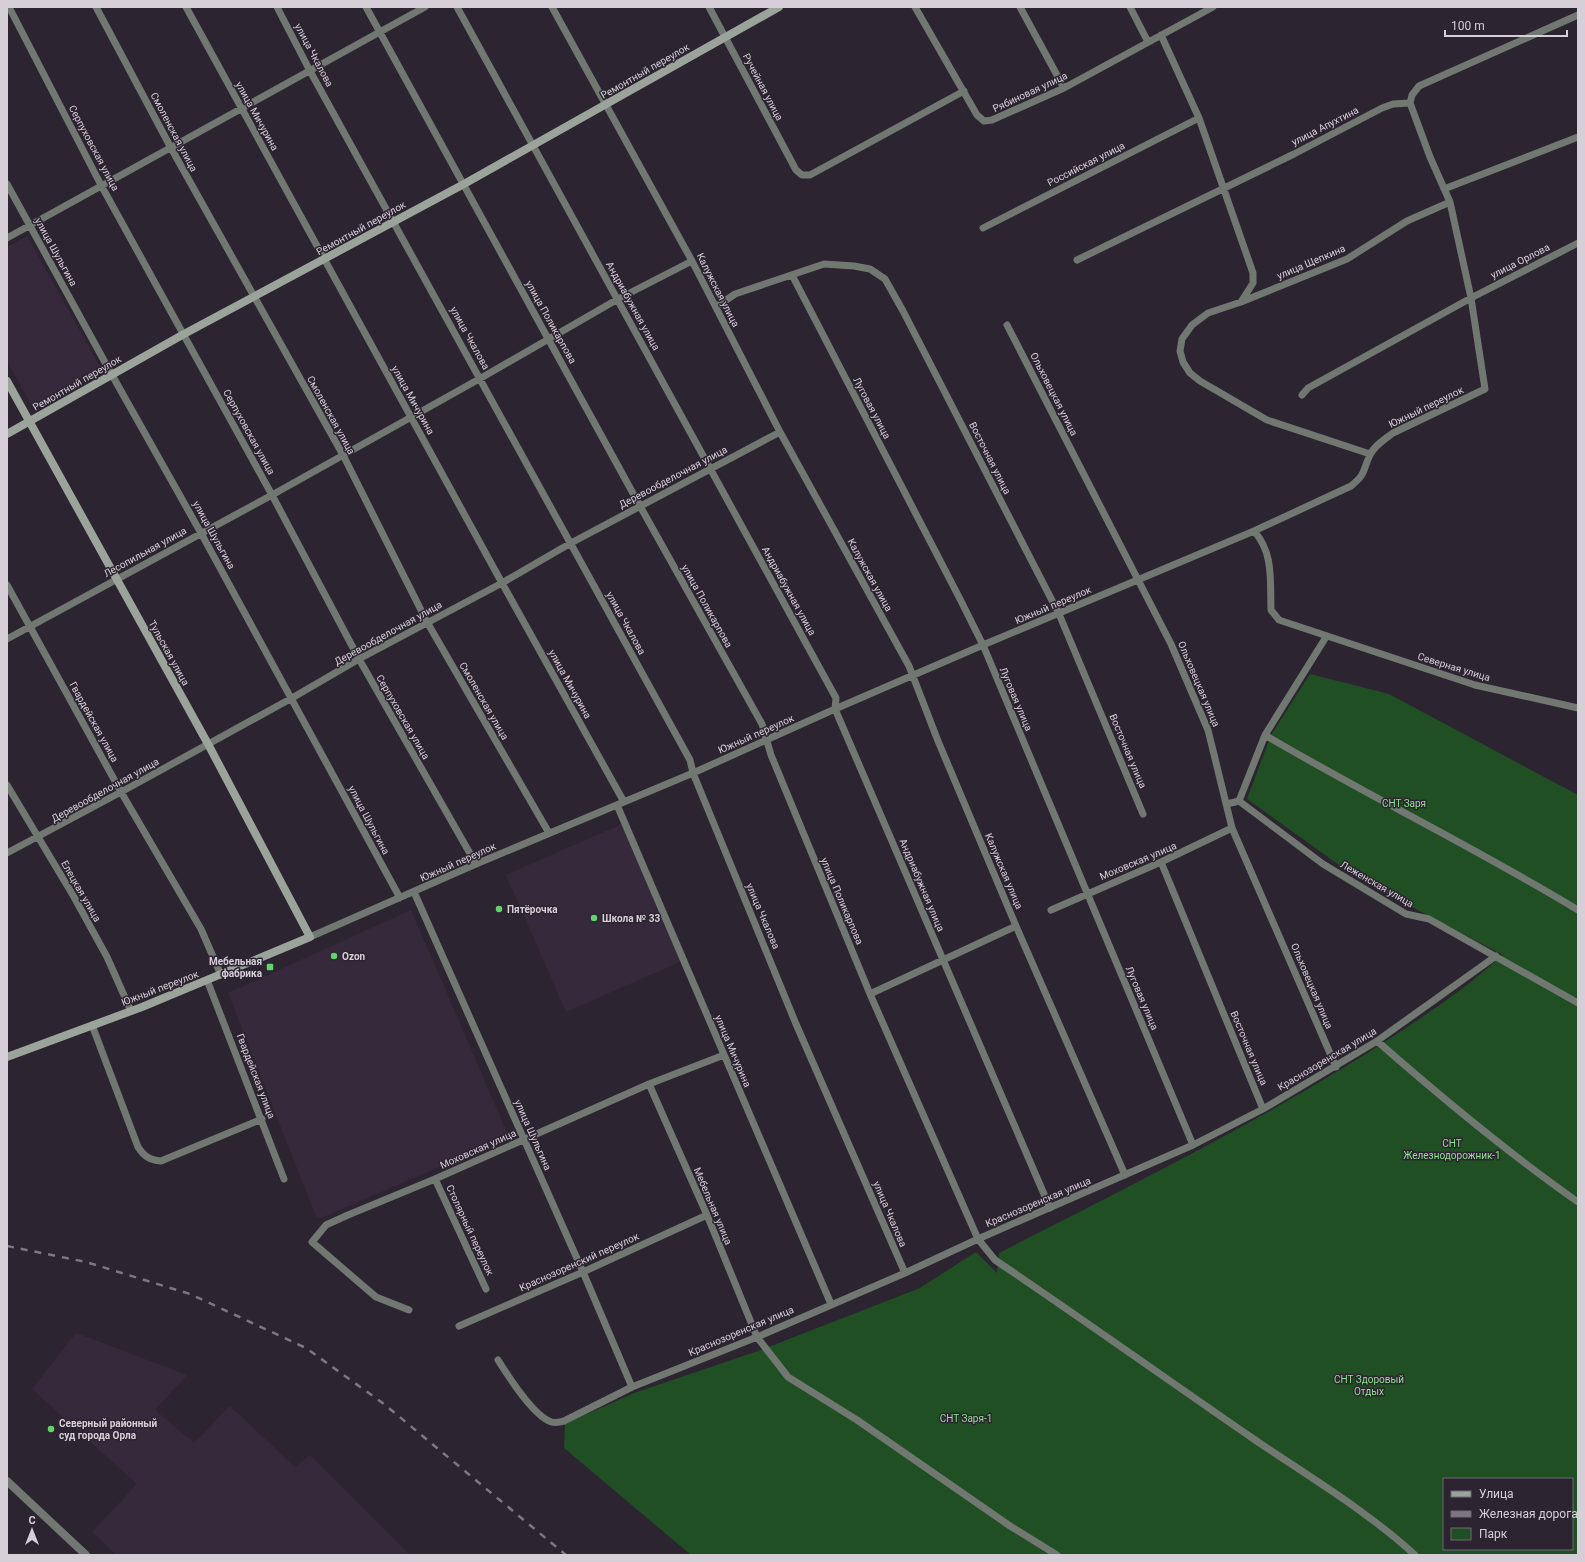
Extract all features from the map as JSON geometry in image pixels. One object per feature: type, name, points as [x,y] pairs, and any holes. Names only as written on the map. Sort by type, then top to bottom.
[{"type":"main road","name":"Ремонтный переулок","points":[[7,434],[184,334],[464,184],[779,7]]},
{"type":"main road","name":"Тульская улица","points":[[7,381],[208,744],[310,937]]},
{"type":"main road","name":"Южный переулок","points":[[7,1057],[131,1011],[310,937]]},
{"type":"street","name":"Серпуховская улица","points":[[9,7],[101,185],[272,495],[359,659],[476,864]]},
{"type":"street","name":"Смоленская улица","points":[[96,7],[253,297],[343,455],[427,622],[549,833]]},
{"type":"street","name":"улица Мичурина","points":[[186,7],[324,260],[624,802]]},
{"type":"street","name":"улица Чкалова","points":[[277,7],[310,71],[481,378],[690,760],[692,774],[800,1031],[905,1273]]},
{"type":"street","name":"улица Поликарпова","points":[[366,7],[640,506],[762,724],[771,755],[870,994],[978,1239],[994,1260],[1261,1444],[1328,1488],[1398,1540],[1415,1555]]},
{"type":"street","points":[[7,238],[426,7]]},
{"type":"street","name":"Андриабужная улица","points":[[457,7],[836,698],[835,709],[1050,1208]]},
{"type":"street","name":"Калужская улица","points":[[552,7],[692,261],[780,432],[913,676],[938,740],[1016,926],[1125,1176]]},
{"type":"street","name":"Ручейная улица","points":[[709,7],[724,38],[796,170],[802,175],[810,175],[964,91]]},
{"type":"street","points":[[915,7],[964,91]]},
{"type":"street","points":[[1020,7],[1064,88]]},
{"type":"street","points":[[1130,7],[1148,42]]},
{"type":"street","name":"Рябиновая улица","points":[[964,91],[977,115],[984,121],[992,120],[1064,88],[1213,7]]},
{"type":"street","points":[[1471,298],[1450,202],[1430,157],[1410,103],[1412,95],[1419,86],[1578,16]]},
{"type":"street","points":[[1161,35],[1199,118],[1253,273],[1253,283],[1241,302]]},
{"type":"street","name":"улица Апухтина","points":[[1077,260],[1382,108],[1393,104],[1410,103]]},
{"type":"street","name":"Российская улица","points":[[984,228],[1199,118]]},
{"type":"street","points":[[1444,189],[1578,137]]},
{"type":"street","name":"улица Шульгина","points":[[7,184],[112,375],[201,532],[400,898]]},
{"type":"street","name":"улица Щепкина","points":[[1370,454],[1267,420],[1200,381],[1190,373],[1183,362],[1180,351],[1182,339],[1192,325],[1208,313],[1241,302],[1347,259],[1407,221],[1450,202]]},
{"type":"street","name":"улица Орлова","points":[[1302,395],[1308,388],[1471,298],[1578,243]]},
{"type":"street","name":"Лесопильная улица","points":[[7,639],[201,532],[272,495],[481,378],[618,299],[692,261]]},
{"type":"street","name":"Восточная улица","points":[[716,306],[735,294],[824,264],[854,266],[870,270],[885,279],[907,318],[1059,614],[1143,814]]},
{"type":"street","name":"Луговая улица","points":[[792,275],[983,646],[1193,1145]]},
{"type":"street","name":"Южный переулок","points":[[310,937],[476,864],[692,774],[835,709],[1254,531],[1351,486],[1363,475],[1370,454],[1380,443],[1393,433],[1485,390],[1471,298]]},
{"type":"street","name":"Ольховецкая улица","points":[[1007,324],[1171,644],[1208,730],[1232,828],[1336,1067]]},
{"type":"street","name":"Деревообделочная улица","points":[[7,853],[38,838],[571,543],[780,432]]},
{"type":"street","name":"Северная улица","points":[[1254,531],[1261,539],[1266,549],[1270,573],[1271,610],[1279,620],[1475,685],[1578,708]]},
{"type":"street","name":"Гвардейская улица","points":[[7,585],[121,792],[201,929],[221,975]]},
{"type":"street","points":[[1227,804],[1239,801],[1265,735],[1326,636]]},
{"type":"street","points":[[1265,735],[1326,771],[1481,855],[1578,910]]},
{"type":"street","name":"Елецкая улица","points":[[7,785],[74,897],[107,957],[131,1011]]},
{"type":"street","name":"Леженская улица","points":[[1239,801],[1323,864],[1406,914],[1429,919],[1578,1003]]},
{"type":"street","name":"улица Мичурина","points":[[617,805],[831,1304]]},
{"type":"street","name":"Моховская улица","points":[[1051,910],[1161,862],[1232,828]]},
{"type":"street","name":"Восточная улица","points":[[1161,862],[1263,1109]]},
{"type":"street","name":"улица Шульгина","points":[[414,892],[583,1272],[632,1387]]},
{"type":"street","points":[[870,994],[1016,926]]},
{"type":"street","name":"Краснозоренская улица","points":[[498,1360],[516,1387],[538,1412],[548,1421],[555,1423],[564,1421],[632,1387],[905,1273],[978,1239],[1193,1145],[1263,1109],[1377,1042],[1496,956]]},
{"type":"street","name":"Гвардейская улица","points":[[207,980],[284,1179]]},
{"type":"street","points":[[92,1025],[138,1147],[144,1156],[153,1160],[160,1160],[262,1119]]},
{"type":"street","points":[[1377,1042],[1430,1088],[1543,1177],[1578,1202]]},
{"type":"street","name":"Моховская улица","points":[[408,1310],[376,1297],[312,1242],[326,1226],[348,1215],[435,1179],[649,1084],[724,1055]]},
{"type":"street","name":"Мебельная улица","points":[[649,1084],[707,1215],[757,1336],[788,1377],[857,1420],[1010,1526],[1057,1555]]},
{"type":"street","name":"Столярный переулок","points":[[435,1179],[486,1289]]},
{"type":"street","name":"Краснозоренский переулок","points":[[459,1326],[583,1272],[707,1215]]},
{"type":"street","points":[[7,1481],[86,1555]]},
{"type":"shaded area","points":[[27,236],[103,372],[34,410],[7,361],[7,247]]},
{"type":"shaded area","name":"Школа № 33","points":[[622,824],[682,961],[566,1012],[506,875]]},
{"type":"shaded area","points":[[411,910],[509,1137],[321,1218],[316,1216],[228,993]]},
{"type":"shaded area","points":[[76,1333],[187,1375],[155,1410],[194,1443],[230,1406],[295,1467],[310,1455],[410,1555],[116,1555],[92,1532],[137,1484],[32,1389]]},
{"type":"green space","points":[[1310,674],[1389,694],[1578,795],[1578,1555],[691,1555],[564,1448],[565,1424],[634,1393],[758,1351],[920,1288],[976,1252],[997,1273],[999,1253],[1176,1162],[1292,1098],[1405,1029],[1459,991],[1503,955],[1357,878],[1247,799],[1271,735]]},
{"type":"railway","points":[[7,1246],[86,1262],[190,1294],[306,1348],[384,1404],[566,1555]]},
{"type":"place","name":"Пятёрочка","points":[[499,909]]},
{"type":"place","name":"Школа № 33","points":[[594,918]]},
{"type":"place","name":"Ozon","points":[[334,956]]},
{"type":"place","name":"Мебельная фабрика","points":[[270,967]]},
{"type":"place","name":"Северный районный суд города Орла","points":[[51,1429]]},
{"type":"park label","name":"СНТ Заря","points":[[1404,803]]},
{"type":"park label","name":"СНТ Железнодорожник-1","points":[[1452,1148]]},
{"type":"park label","name":"СНТ Здоровый Отдых","points":[[1369,1384]]},
{"type":"park label","name":"СНТ Заря-1","points":[[966,1418]]}]
